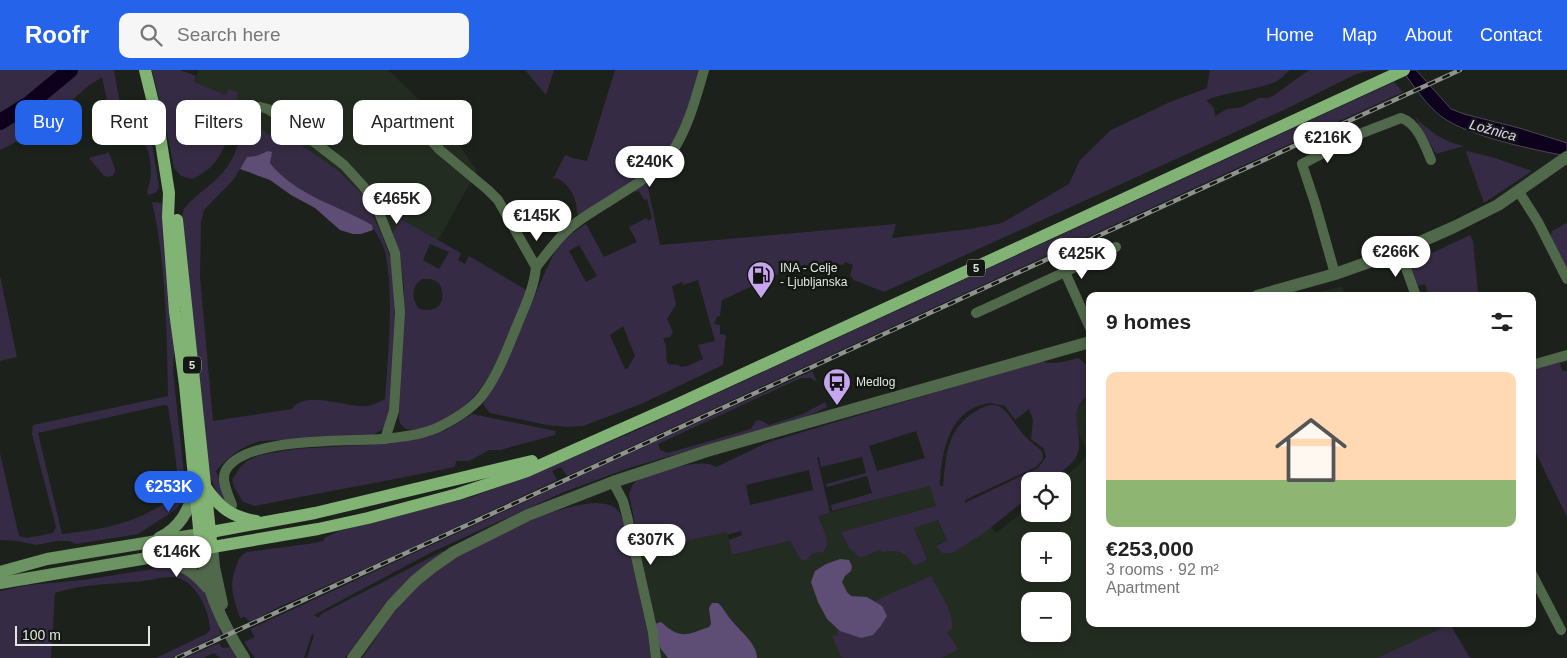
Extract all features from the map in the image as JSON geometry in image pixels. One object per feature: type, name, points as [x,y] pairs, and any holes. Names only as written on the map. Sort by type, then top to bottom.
[{"type":"main road","name":"5","points":[[145,70],[158,123],[170,199],[176,216],[205,533],[315,513],[535,460],[560,457]]},
{"type":"main road","name":"5","points":[[207,548],[318,529],[421,504],[504,479],[560,457],[1404,70]]},
{"type":"main road","points":[[149,542],[163,536],[179,523],[200,489],[228,512],[246,520],[264,522]]},
{"type":"main road","points":[[0,572],[48,559],[205,533],[207,548],[0,583]]},
{"type":"street","points":[[232,505],[224,474],[232,463],[250,452],[289,443],[385,439],[422,433],[458,416],[484,394],[504,358],[528,300],[536,267],[558,238],[578,221],[660,166],[674,149],[685,129],[704,70]]},
{"type":"street","points":[[261,107],[268,109],[344,165],[364,187],[378,210],[395,253],[400,312],[394,411],[385,439]]},
{"type":"street","points":[[1335,274],[1302,164],[1362,133],[1401,118],[1413,126],[1431,160]]},
{"type":"street","points":[[435,145],[498,200],[536,267]]},
{"type":"street","points":[[1271,292],[1335,274],[1400,251],[1477,216],[1519,192],[1546,170],[1567,157]]},
{"type":"street","points":[[1519,192],[1538,222],[1567,279]]},
{"type":"street","points":[[976,313],[1116,247]]},
{"type":"street","points":[[1400,251],[1415,292]]},
{"type":"street","points":[[1065,272],[1086,319]]},
{"type":"street","points":[[353,658],[398,597],[440,561],[478,539],[520,519],[613,482],[707,451],[1086,343]]},
{"type":"street","points":[[1536,364],[1567,355]]},
{"type":"street","points":[[613,482],[622,501],[626,516],[653,633],[656,658]]},
{"type":"street","points":[[207,548],[205,579],[228,630],[244,658]]},
{"type":"street","points":[[207,548],[228,630]]},
{"type":"street","points":[[151,558],[189,568],[209,590]]},
{"type":"street","points":[[1536,582],[1561,630]]},
{"type":"shaded area","points":[[0,70],[64,70],[29,100],[15,100],[15,109],[0,119]]},
{"type":"shaded area","points":[[77,70],[114,70],[119,100],[107,100],[102,77],[72,100],[41,100]]},
{"type":"shaded area","points":[[152,70],[180,70],[196,76],[194,82],[226,95],[229,89],[238,93],[237,100],[176,100],[176,145],[225,145],[213,164],[192,179],[181,176],[174,168],[166,128],[166,100],[160,100]]},
{"type":"shaded area","points":[[199,70],[388,70],[419,100],[353,100],[353,145],[459,145],[477,171],[438,240],[401,219],[392,234],[383,238],[369,207],[300,145],[343,145],[343,100],[271,100],[271,136],[261,130],[261,100],[236,100],[238,94],[226,95],[194,82]]},
{"type":"shaded area","points":[[525,70],[554,70],[546,95]]},
{"type":"shaded area","points":[[615,70],[700,70],[684,122],[678,136],[663,159],[637,180],[580,216],[577,213],[574,197],[569,188],[557,178],[553,179],[565,155],[587,161]]},
{"type":"shaded area","points":[[1210,70],[1290,70],[1277,81],[1267,85],[1206,100],[1214,108],[1215,116],[1227,109],[1242,107],[1259,98],[1273,96],[1309,70],[1380,70],[1354,75],[1286,109],[884,292],[854,280],[850,276],[853,265],[845,262],[843,265],[838,264],[835,268],[815,265],[794,267],[722,300],[720,316],[717,317],[714,324],[720,325],[720,334],[726,335],[723,365],[641,404],[583,426],[547,425],[490,413],[483,404],[522,326],[558,245],[586,224],[604,257],[637,242],[629,227],[646,218],[649,221],[652,218],[647,199],[644,200],[639,191],[635,192],[633,189],[647,183],[660,245],[896,224],[892,238],[970,229],[1002,223],[1069,184],[1080,160],[1111,130],[1170,102],[1207,88]],"holes":[[[579,245],[597,276],[586,282],[569,251]],[[698,280],[715,341],[698,345],[703,359],[680,367],[679,365],[668,364],[663,338],[670,337],[673,332],[667,319],[676,304],[672,286],[682,282],[683,285]],[[623,326],[635,356],[628,368],[625,369],[610,335]]]},
{"type":"shaded area","points":[[1394,82],[1403,92],[567,476],[561,467],[552,471],[557,480],[250,622],[245,617],[240,618],[232,586],[234,572],[239,560],[247,552],[324,541],[324,538],[339,531],[472,497],[543,470],[635,431]]},
{"type":"shaded area","points":[[1415,117],[1438,136],[1464,146],[1436,154]]},
{"type":"shaded area","points":[[15,119],[15,142],[0,150],[0,128]]},
{"type":"shaded area","points":[[261,129],[271,135],[271,145],[301,145],[337,170],[361,193],[369,207],[391,259],[395,298],[391,411],[383,429],[373,435],[260,441],[253,443],[230,457],[216,471],[227,502],[220,499],[210,477],[181,220],[184,209],[188,204],[219,177],[235,153],[237,145],[261,145]],"holes":[[[271,152],[270,163],[289,182],[303,192],[372,225],[382,244],[386,254],[390,291],[385,399],[367,406],[307,400],[298,403],[292,409],[213,421],[200,277],[201,222],[204,210],[234,179],[247,157]]]},
{"type":"shaded area","points":[[145,145],[152,145],[159,188],[155,193],[148,195],[147,191],[151,174]]},
{"type":"shaded area","points":[[268,151],[272,152],[270,163],[292,184],[372,225],[373,230],[361,234],[353,234],[340,230],[315,208],[291,195],[270,180],[240,169],[247,157],[256,156]]},
{"type":"shaded area","points":[[1467,151],[1495,158],[1532,171],[1484,203]]},
{"type":"shaded area","points":[[109,152],[115,169],[114,175],[109,177],[104,176],[89,158]]},
{"type":"shaded area","points":[[152,202],[161,203],[163,206],[175,337],[173,371],[186,492],[181,503],[175,510],[138,534],[76,544],[69,541],[57,541],[36,545],[0,540],[0,453],[19,536],[27,538],[53,533],[56,527],[32,434],[33,425],[168,396],[165,298],[157,225]],"holes":[[[164,405],[168,406],[177,478],[174,496],[137,518],[100,528],[62,534],[38,433]]]},
{"type":"shaded area","points":[[401,219],[461,253],[458,260],[465,264],[469,256],[528,291],[501,354],[490,375],[477,393],[461,409],[442,421],[417,430],[405,428],[399,420],[404,288],[400,256],[392,234]],"holes":[[[430,244],[449,252],[439,269],[423,260]],[[422,279],[431,279],[439,283],[442,289],[442,300],[440,304],[432,309],[419,309],[415,301],[414,289]]]},
{"type":"shaded area","points":[[1567,223],[1567,269],[1550,237],[1552,231]]},
{"type":"shaded area","points":[[1470,235],[1473,241],[1478,292],[1428,292],[1425,284],[1418,286],[1409,262]]},
{"type":"shaded area","points":[[0,276],[17,357],[0,361]]},
{"type":"shaded area","points":[[1342,286],[1344,292],[1320,292]]},
{"type":"shaded area","points":[[1078,358],[1086,365],[1086,398],[1082,401],[1076,415],[1079,447],[1075,459],[1060,472],[1030,472],[1038,468],[1046,457],[1044,449],[1031,439],[1033,420],[1029,409],[1015,420],[1005,406],[990,403],[965,413],[956,423],[945,447],[940,486],[943,486],[947,452],[954,433],[968,417],[986,406],[994,405],[1003,409],[1024,436],[1042,451],[1043,459],[1036,467],[1021,472],[1021,474],[965,500],[965,503],[1021,476],[1021,503],[984,533],[952,553],[942,553],[936,546],[947,540],[938,520],[914,528],[927,560],[914,566],[908,557],[897,551],[882,552],[880,550],[860,558],[849,548],[841,532],[936,506],[930,486],[832,511],[831,505],[872,493],[867,476],[827,487],[826,484],[866,473],[862,457],[821,467],[819,457],[817,457],[830,513],[818,516],[826,535],[827,545],[822,553],[815,553],[806,560],[801,560],[790,541],[732,555],[729,540],[742,535],[741,531],[727,535],[727,532],[644,549],[639,544],[629,494],[633,484],[639,479],[689,465],[709,464],[716,467],[769,442],[1042,361],[1055,363]],"holes":[[[916,431],[925,458],[877,471],[869,446]],[[809,470],[813,490],[750,505],[746,485]]]},
{"type":"shaded area","points":[[1567,358],[1567,362],[1560,363],[1562,371],[1567,371],[1567,517],[1536,453],[1536,367]]},
{"type":"shaded area","points":[[812,371],[817,382],[811,378],[801,378],[658,444],[660,450],[668,453],[751,429],[756,421],[760,420],[769,425],[803,414],[825,402],[827,407],[804,418],[632,467],[564,492],[432,552],[314,615],[318,618],[323,613],[444,552],[386,602],[345,658],[307,658],[314,635],[312,634],[304,658],[255,658],[244,642],[255,637],[250,629]]},
{"type":"shaded area","points":[[1086,398],[1086,449],[1077,431],[1076,411]]},
{"type":"shaded area","points":[[472,414],[556,431],[555,435],[500,450],[489,450],[469,461],[456,461],[455,467],[255,506],[243,502],[234,487],[232,480],[241,466],[260,455],[295,449],[412,440],[446,430]]},
{"type":"shaded area","points":[[1086,453],[1086,627],[1444,627],[1377,658],[658,658],[660,648],[640,549],[664,546],[727,532],[733,555],[791,541],[801,560],[810,557],[817,551],[822,553],[827,547],[818,516],[931,485],[937,506],[841,532],[849,548],[860,558],[880,550],[882,552],[891,550],[907,555],[914,566],[927,560],[914,528],[938,520],[947,540],[936,545],[984,533],[991,527],[996,533],[1021,513],[1021,522],[1071,522],[1070,472],[1081,463]]},
{"type":"shaded area","points":[[601,503],[613,507],[623,519],[649,640],[651,658],[362,658],[403,601],[447,563],[496,535],[521,524],[571,507]]},
{"type":"shaded area","points":[[840,559],[849,560],[852,566],[851,571],[842,582],[847,592],[851,596],[867,597],[882,606],[887,616],[873,635],[861,638],[840,631],[827,619],[818,602],[811,582],[815,571],[826,564]]},
{"type":"shaded area","points":[[166,567],[176,568],[202,586],[222,628],[219,630],[221,634],[172,658],[156,658],[206,634],[210,630],[208,616],[198,594],[181,579],[167,577],[87,586],[55,593],[51,658],[0,658],[0,591],[29,585],[83,580]]},
{"type":"shaded area","points":[[931,576],[951,615],[952,628],[947,632],[958,649],[942,658],[842,658],[832,636],[838,635],[836,625],[881,598]]},
{"type":"shaded area","points":[[712,603],[718,603],[748,638],[757,658],[668,658],[660,648],[655,624],[661,622],[679,634],[689,634],[709,627],[711,624],[709,608]]},
{"type":"shaded area","points":[[1444,627],[1452,627],[1470,658],[1377,658]]},
{"type":"shaded area","points":[[219,643],[222,648],[230,647],[236,658],[220,658],[214,653],[203,658],[185,658]]},
{"type":"water","points":[[1402,70],[1416,70],[1451,109],[1567,143],[1567,156],[1484,136],[1453,124],[1431,107]]},
{"type":"waterway","name":"Ložnica","points":[[0,122],[29,104],[70,70]]},
{"type":"railway","points":[[177,658],[1460,70]]},
{"type":"place","name":"INA - Celje - Ljubljanska","points":[[761,299]]},
{"type":"place","name":"Medlog","points":[[837,406]]}]
